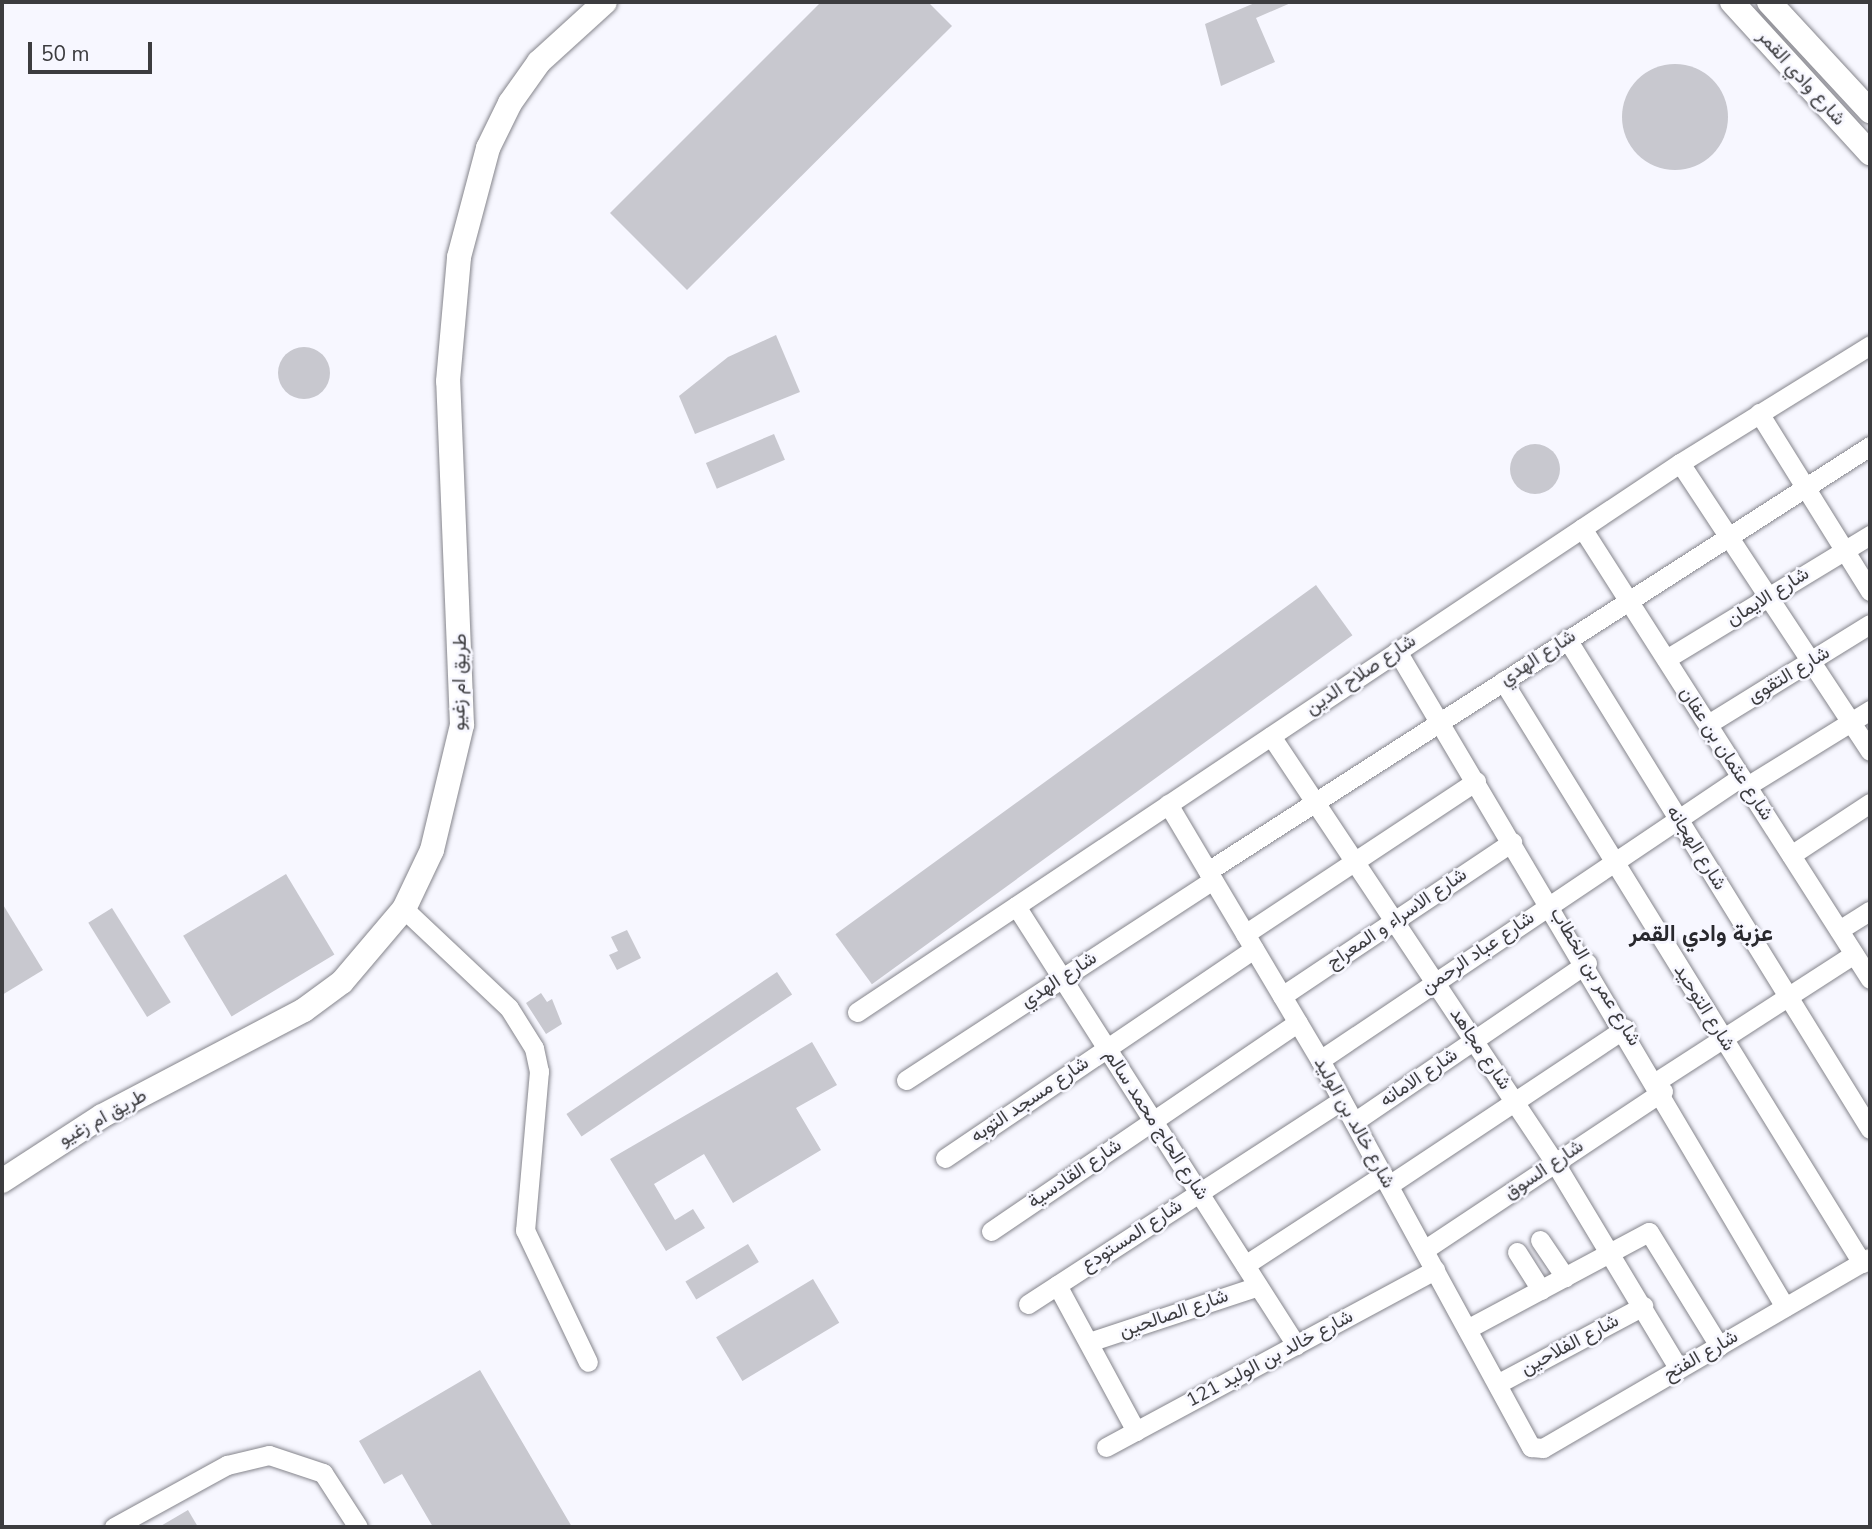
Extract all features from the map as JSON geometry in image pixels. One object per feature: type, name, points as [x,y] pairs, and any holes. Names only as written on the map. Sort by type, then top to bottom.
[{"type":"main road","name":"طريق ام زغيو","points":[[2,1181],[102,1116],[304,1010],[351,973],[404,909],[432,850],[462,725],[448,381],[459,257],[488,148],[510,103],[539,62],[605,2]]},
{"type":"main road","name":"شارع وادي القمر","points":[[1732,2],[1870,153]]},
{"type":"main road","name":"شارع وادي القمر","points":[[1769,2],[1870,111]]},
{"type":"street","name":"شارع صلاح الدين","points":[[857,1012],[1680,463],[1870,345]]},
{"type":"street","points":[[1759,413],[1870,591]]},
{"type":"street","name":"شارع الهدي","points":[[905,1080],[1062,978],[1315,802],[1728,533],[1870,446]]},
{"type":"street","points":[[1680,463],[1814,660],[1870,751]]},
{"type":"street","name":"شارع عثمان بن عفان","points":[[1582,528],[1870,979]]},
{"type":"street","name":"شارع الايمان","points":[[1666,659],[1870,535]]},
{"type":"street","name":"شارع التقوى","points":[[1708,724],[1870,624]]},
{"type":"street","name":"شارع الهجانه","points":[[1567,639],[1870,1129]]},
{"type":"street","name":"شارع عمر بن الخطاب","points":[[1397,651],[1660,1086],[1786,1307]]},
{"type":"street","name":"شارع التوحيد","points":[[1503,681],[1723,1038],[1866,1260]]},
{"type":"street","name":"شارع عباد الرحمن","points":[[1320,1060],[1434,981],[1678,820],[1870,710]]},
{"type":"street","name":"شارع مجاهد","points":[[1271,736],[1555,1163],[1612,1252],[1679,1369]]},
{"type":"street","name":"شارع مسجد التوبه","points":[[945,1158],[1107,1048],[1354,862],[1476,781]]},
{"type":"street","points":[[1791,855],[1870,803]]},
{"type":"street","name":"شارع خالد بن الوليد","points":[[1168,804],[1320,1060],[1531,1447]]},
{"type":"street","name":"شارع الاسراء و المعراج","points":[[1282,996],[1512,842]]},
{"type":"street","name":"شارع الحاج محمد سالم","points":[[1016,906],[1296,1345]]},
{"type":"street","points":[[404,909],[509,1008],[534,1048],[538,1071],[525,1230],[588,1362]]},
{"type":"street","points":[[1839,930],[1870,911]]},
{"type":"street","name":"شارع السوق","points":[[1424,1250],[1555,1163],[1723,1038],[1854,954]]},
{"type":"street","name":"شارع الامانه","points":[[1354,1122],[1587,963]]},
{"type":"street","name":"شارع القادسية","points":[[991,1231],[1298,1022]]},
{"type":"street","name":"شارع الصالحين","points":[[1245,1265],[1515,1102],[1625,1028]]},
{"type":"street","name":"شارع المستودع","points":[[1028,1304],[1342,1100]]},
{"type":"street","points":[[1466,1329],[1612,1252],[1654,1233],[1719,1346]]},
{"type":"street","points":[[1539,1240],[1565,1277]]},
{"type":"street","points":[[1517,1252],[1541,1290]]},
{"type":"street","name":"شارع الفتح","points":[[1531,1447],[1544,1448],[1866,1260]]},
{"type":"street","name":"شارع خالد بن الوليد 121","points":[[1106,1447],[1435,1270]]},
{"type":"street","points":[[1057,1285],[1136,1431]]},
{"type":"street","name":"شارع الصالحين","points":[[1089,1342],[1258,1286]]},
{"type":"street","name":"شارع الفلاحين","points":[[1497,1384],[1643,1306]]},
{"type":"street","points":[[114,1527],[227,1465],[269,1455],[323,1473],[358,1527]]},
{"type":"building","points":[[821,2],[928,2],[952,26],[687,290],[610,213]]},
{"type":"building","points":[[1257,2],[1293,2],[1256,18],[1275,62],[1221,86],[1205,24]]},
{"type":"building","points":[[1675,64],[1695,68],[1713,79],[1724,97],[1728,117],[1724,137],[1713,155],[1695,166],[1675,170],[1655,166],[1637,155],[1626,137],[1622,117],[1626,97],[1637,79],[1655,68]]},
{"type":"building","points":[[776,335],[800,392],[695,434],[679,396],[728,357]]},
{"type":"building","points":[[304,347],[314,349],[322,355],[328,363],[328,383],[322,391],[314,397],[304,399],[294,397],[286,391],[280,383],[278,373],[280,363],[286,355],[294,349]]},
{"type":"building","points":[[774,434],[785,460],[717,489],[706,463]]},
{"type":"building","points":[[1525,445],[1545,445],[1559,459],[1559,479],[1545,493],[1525,493],[1511,479],[1511,459]]},
{"type":"building","points":[[1316,585],[1352,635],[872,984],[835,934]]},
{"type":"building","points":[[286,874],[334,955],[232,1016],[183,936]]},
{"type":"building","points":[[2,903],[43,970],[2,995]]},
{"type":"building","points":[[112,908],[171,1002],[147,1017],[88,923]]},
{"type":"building","points":[[627,930],[641,958],[617,970],[609,955],[618,951],[611,937]]},
{"type":"building","points":[[777,972],[792,994],[582,1136],[566,1114]]},
{"type":"building","points":[[541,993],[547,1002],[552,999],[562,1024],[546,1034],[526,1003]]},
{"type":"building","points":[[812,1042],[837,1085],[796,1108],[821,1150],[733,1203],[704,1154],[654,1184],[675,1220],[693,1209],[705,1228],[666,1251],[610,1159]]},
{"type":"building","points":[[748,1244],[759,1262],[696,1300],[685,1282]]},
{"type":"building","points":[[813,1279],[839,1323],[742,1381],[716,1337]]},
{"type":"building","points":[[480,1370],[572,1527],[433,1527],[402,1474],[384,1484],[359,1441]]},
{"type":"building","points":[[188,1510],[198,1527],[159,1527]]},
{"type":"district","name":"عزبة وادي القمر","points":[[1701,934]]}]
